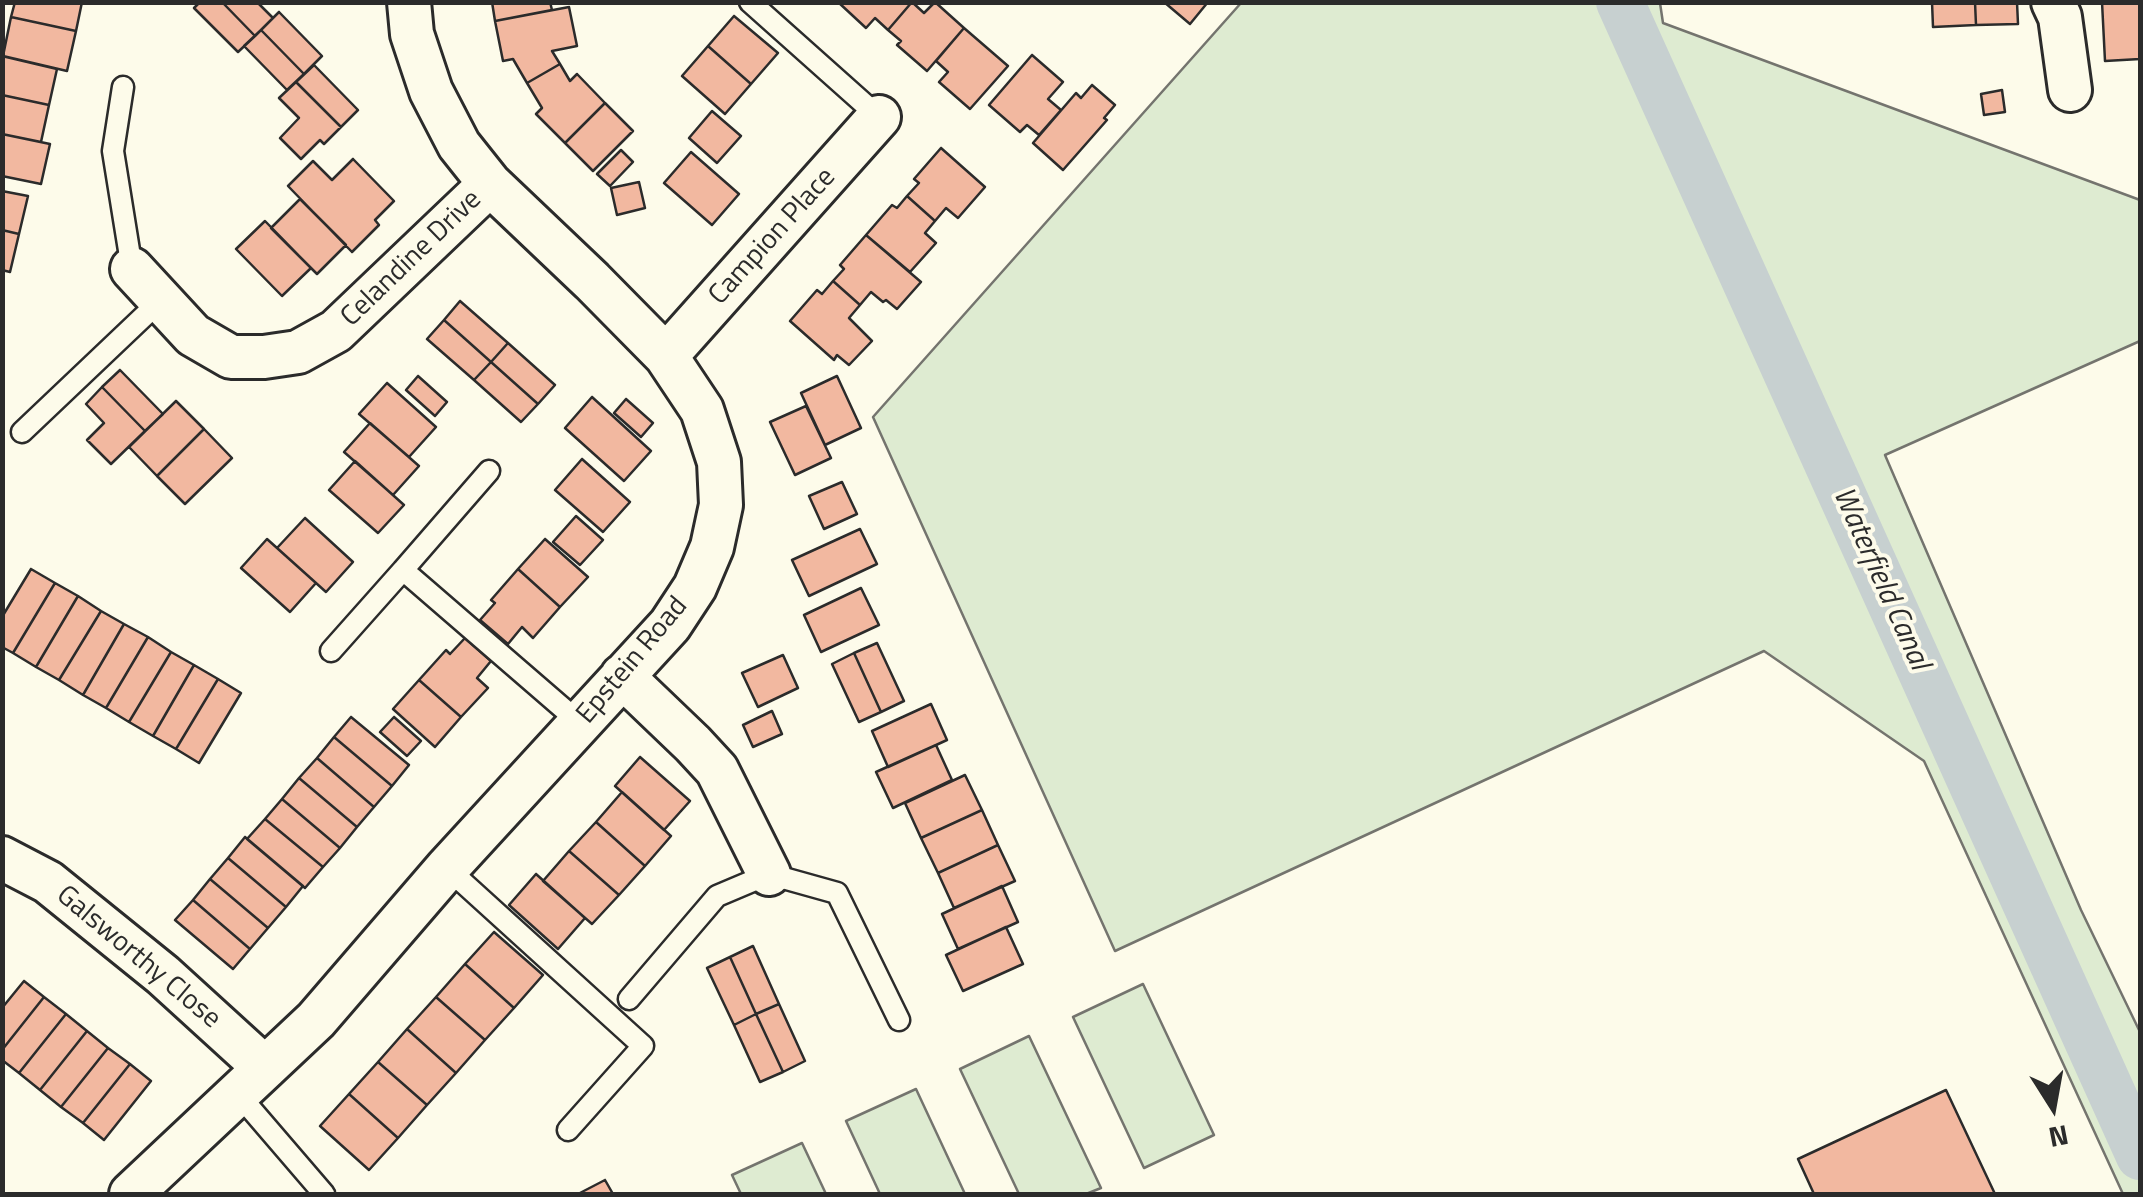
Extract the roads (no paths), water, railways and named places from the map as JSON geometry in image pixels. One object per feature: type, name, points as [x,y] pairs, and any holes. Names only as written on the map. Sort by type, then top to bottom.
[{"type":"street","name":"Epstein Road","points":[[131,1194],[316,1020],[447,868],[670,625],[695,586],[712,548],[721,505],[719,462],[702,410],[666,356],[490,184],[459,145],[431,91],[412,34],[410,2]]},
{"type":"street","points":[[2053,2],[2060,17],[2070,90]]},
{"type":"street","name":"Campion Place","points":[[666,356],[879,117]]},
{"type":"street","name":"Celandine Drive","points":[[132,269],[193,335],[231,356],[298,352],[336,332],[490,184]]},
{"type":"street","points":[[622,676],[717,770],[769,874]]},
{"type":"street","name":"Galsworthy Close","points":[[2,858],[48,882],[162,975],[252,1081]]},
{"type":"lane","points":[[750,2],[879,117]]},
{"type":"lane","points":[[124,87],[113,151],[132,269]]},
{"type":"lane","points":[[22,432],[161,300]]},
{"type":"lane","points":[[331,651],[488,471]]},
{"type":"lane","points":[[403,570],[580,723]]},
{"type":"lane","points":[[447,868],[643,1046],[568,1130]]},
{"type":"lane","points":[[629,999],[717,896],[769,874],[837,893],[899,1020]]},
{"type":"lane","points":[[252,1081],[324,1194]]},
{"type":"waterway","name":"Waterfield Canal","points":[[1620,2],[2140,1156]]}]
